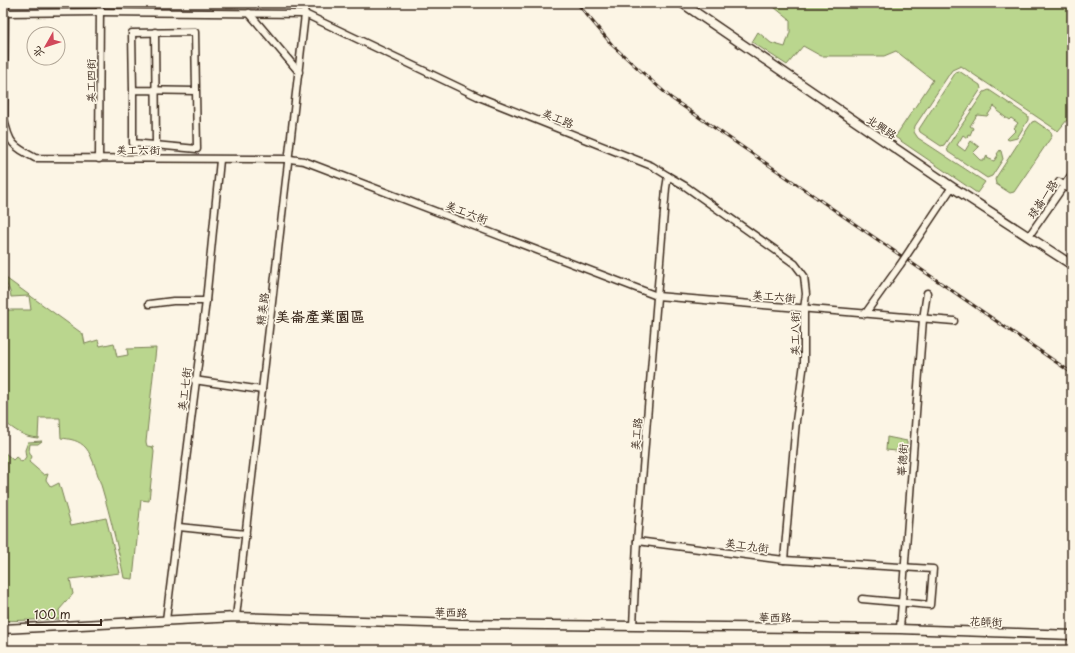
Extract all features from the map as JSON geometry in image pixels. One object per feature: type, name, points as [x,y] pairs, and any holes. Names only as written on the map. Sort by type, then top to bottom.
[{"type":"street","points":[[4,13],[5,3]]},
{"type":"street","name":"美工四街","points":[[99,159],[100,3]]},
{"type":"street","name":"精美路","points":[[236,618],[290,159],[305,14],[303,3]]},
{"type":"street","name":"北興路","points":[[682,3],[952,187],[1072,265]]},
{"type":"street","name":"美工路","points":[[4,13],[100,12],[305,14],[479,97],[652,166],[668,176],[637,540],[633,626]]},
{"type":"street","name":"美工六街","points":[[4,13],[4,118],[8,136],[16,148],[35,158],[220,160],[290,159],[311,164],[658,296],[954,321]]},
{"type":"street","points":[[249,13],[299,72]]},
{"type":"street","points":[[155,32],[156,146]]},
{"type":"street","points":[[155,32],[195,32],[197,150],[133,143],[132,33],[155,32]]},
{"type":"street","points":[[133,90],[196,91]]},
{"type":"street","name":"美工七街","points":[[166,620],[179,527],[194,380],[206,301],[220,160]]},
{"type":"street","name":"球崙一路","points":[[1029,236],[1062,184],[1072,174]]},
{"type":"street","name":"美工八街","points":[[668,176],[685,186],[795,264],[804,276],[806,294],[804,309],[804,364],[796,421],[784,560]]},
{"type":"street","points":[[1062,184],[1072,191]]},
{"type":"street","points":[[866,314],[952,187]]},
{"type":"street","name":"華德街","points":[[900,629],[923,319],[927,293]]},
{"type":"street","points":[[149,304],[173,300],[206,301]]},
{"type":"street","points":[[194,380],[262,390]]},
{"type":"street","points":[[179,527],[246,534]]},
{"type":"street","name":"美工九街","points":[[637,540],[784,560],[904,566],[933,569],[930,605],[901,603]]},
{"type":"street","points":[[862,598],[901,603]]},
{"type":"street","name":"華西路","points":[[3,629],[166,620],[236,618],[460,624],[900,629]]},
{"type":"street","name":"花師街","points":[[900,629],[1072,635]]},
{"type":"green space","points":[[769,3],[1072,3],[1072,114],[1058,131],[961,66],[952,70],[915,126],[914,132],[918,138],[985,182],[977,193],[895,137],[933,80],[896,51],[884,56],[821,56],[803,46],[787,65],[752,42],[758,32],[771,43],[785,47],[790,32],[790,20]]},
{"type":"green space","points":[[959,71],[980,85],[981,89],[944,145],[941,146],[920,132],[919,129],[956,72]]},
{"type":"green space","points":[[989,90],[1028,116],[1028,120],[1017,138],[1009,140],[1007,139],[1016,130],[1014,128],[1018,123],[1011,118],[1009,120],[997,111],[998,109],[994,106],[987,116],[977,115],[970,126],[973,128],[970,135],[968,134],[967,138],[963,135],[957,145],[965,151],[971,141],[979,147],[973,153],[980,160],[985,160],[987,155],[987,158],[994,161],[998,155],[997,154],[1000,150],[1001,151],[1003,159],[992,176],[987,178],[948,152],[947,147],[984,92]]},
{"type":"green space","points":[[1035,121],[1051,132],[1052,136],[1014,192],[1010,193],[996,184],[995,179],[1032,122]]},
{"type":"green space","points":[[3,276],[83,334],[85,344],[98,340],[100,346],[114,343],[117,357],[128,355],[127,349],[156,348],[146,442],[147,446],[153,447],[154,452],[149,501],[141,500],[133,579],[124,578],[102,489],[91,456],[86,448],[71,439],[61,438],[60,418],[39,418],[38,438],[23,435],[3,421],[3,283],[8,290],[4,297],[5,310],[31,310],[29,296],[11,297]]},
{"type":"green space","points":[[887,437],[907,441],[907,452],[886,450]]},
{"type":"green space","points":[[42,441],[38,444],[30,444],[29,451],[32,457],[29,462],[44,475],[48,474],[46,480],[51,487],[59,483],[71,525],[106,518],[120,573],[70,579],[73,594],[59,610],[60,619],[3,621],[3,619],[8,618],[7,608],[3,609],[3,451],[13,460],[16,457],[22,462],[26,457],[25,450],[28,442]]},
{"type":"railway","points":[[577,3],[613,46],[671,98],[1072,373]]},
{"type":"district","name":"美崙產業園區","points":[[320,315]]}]
